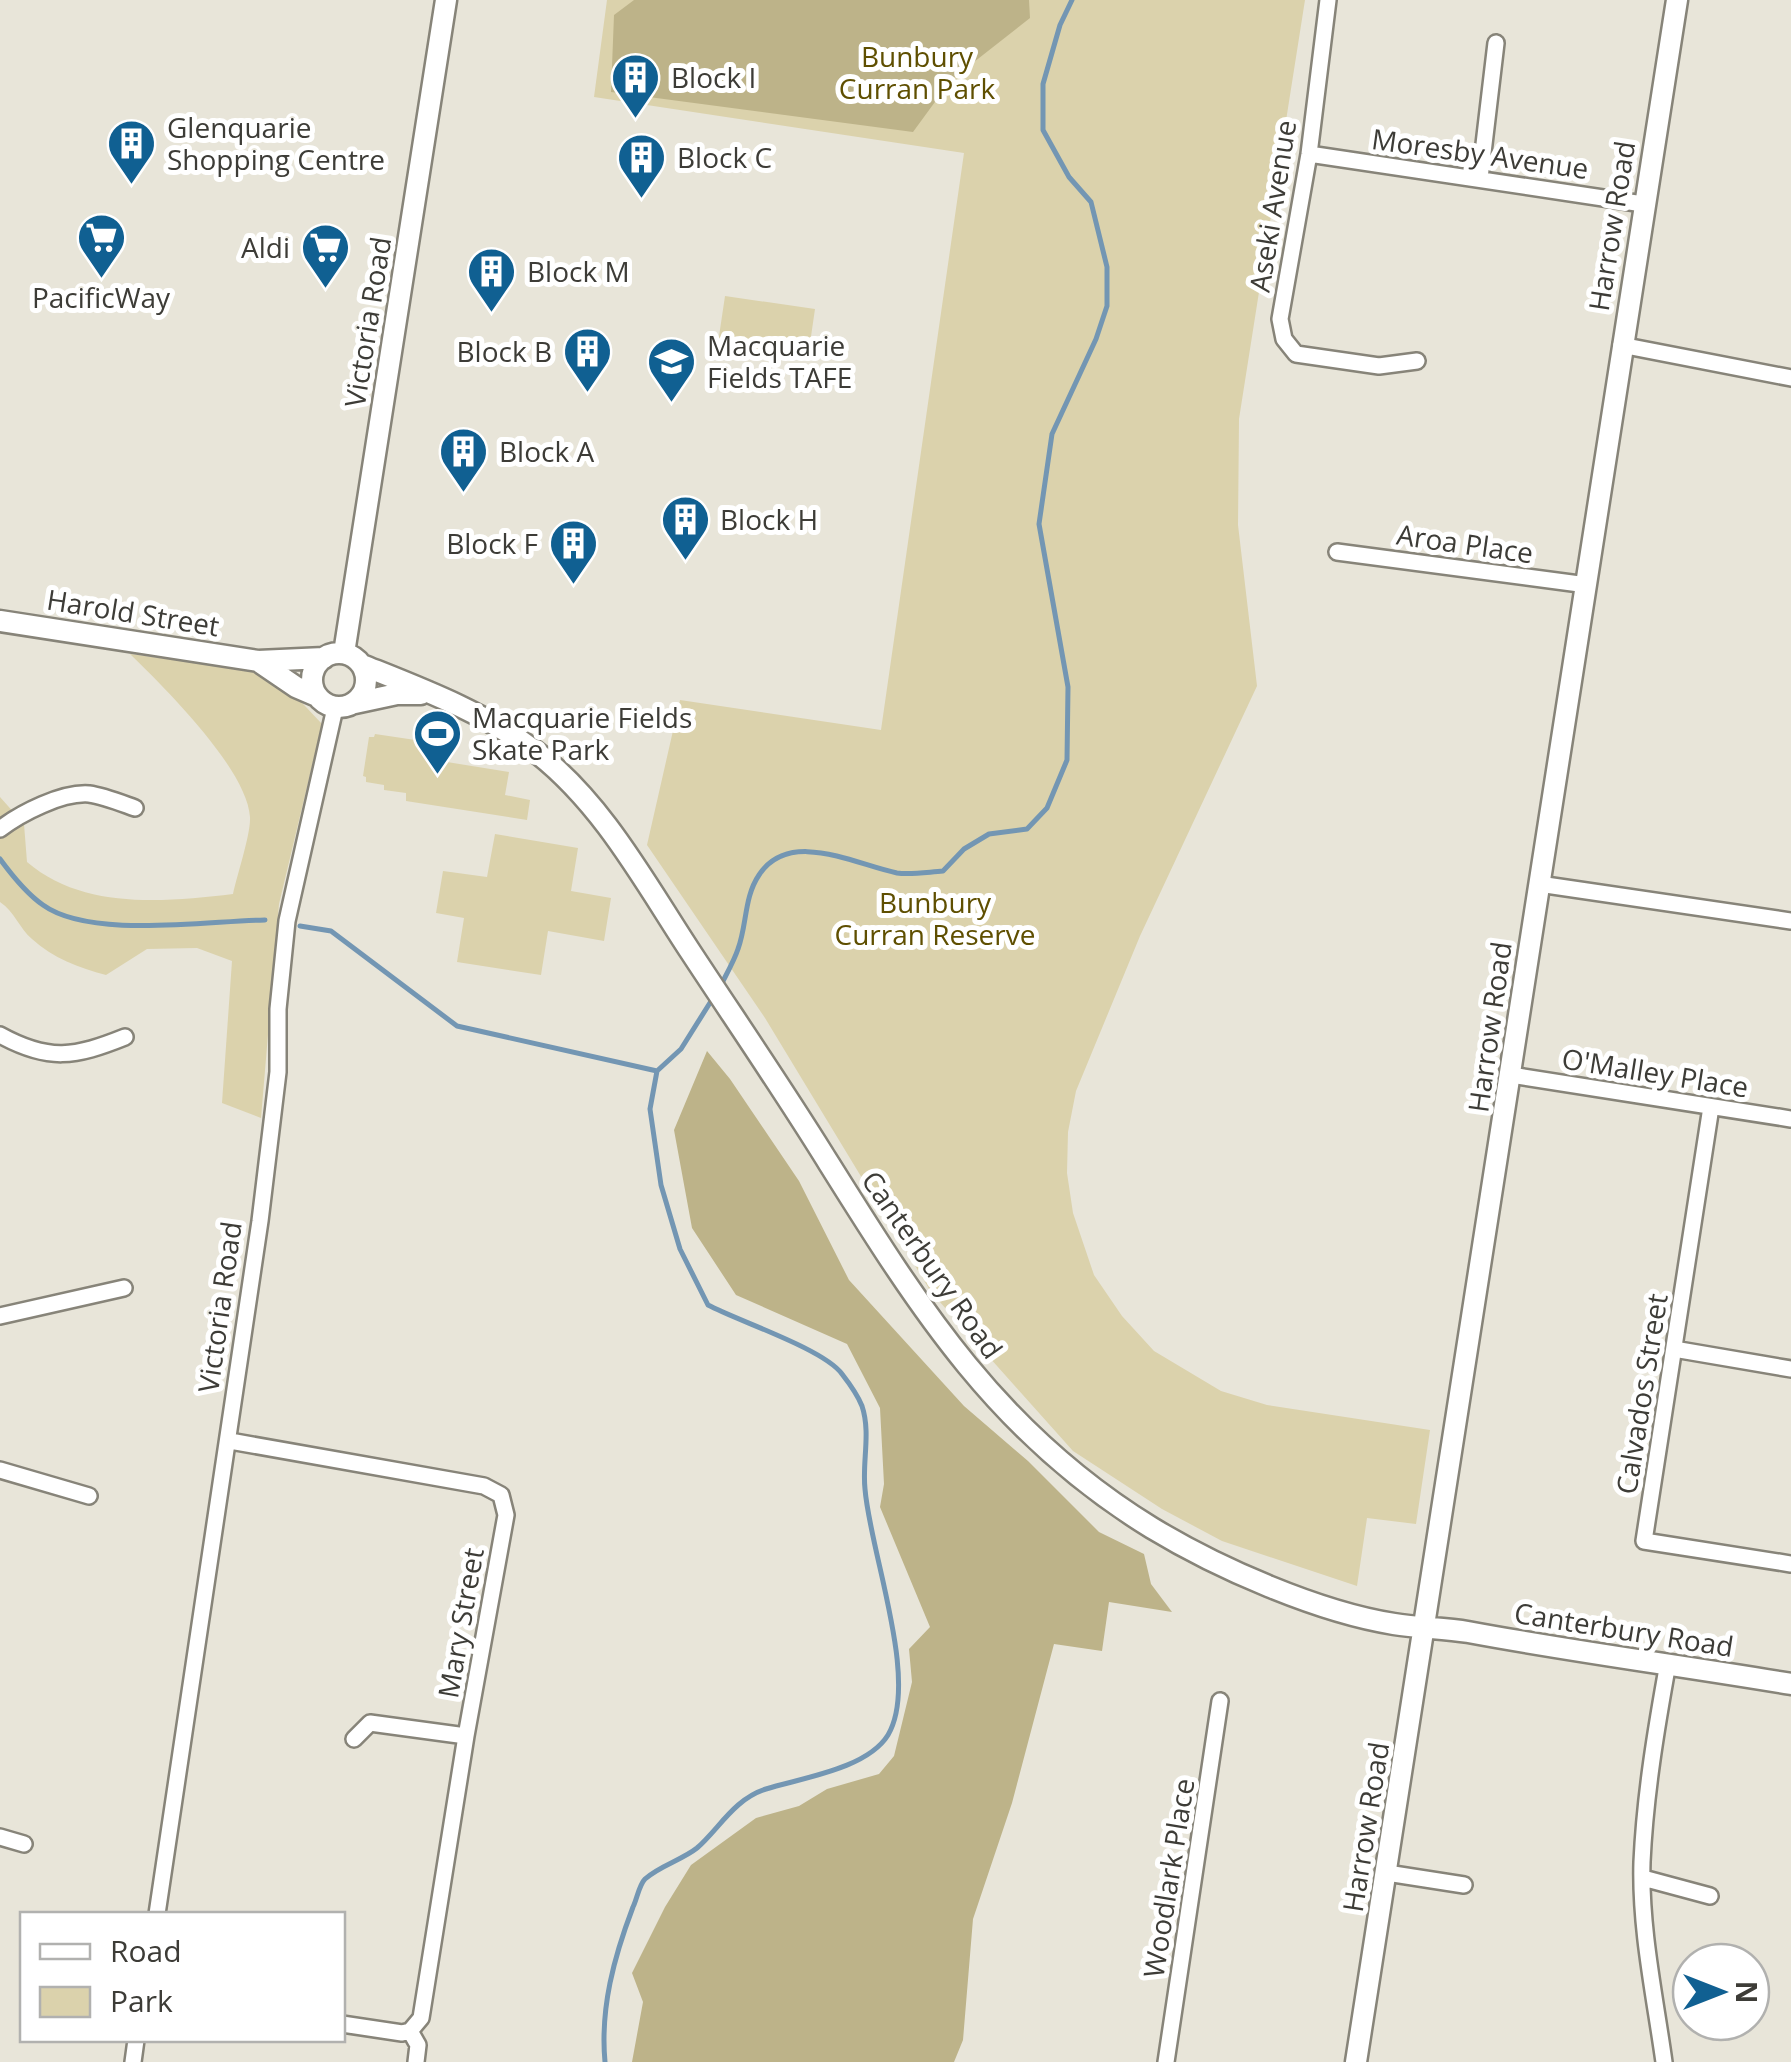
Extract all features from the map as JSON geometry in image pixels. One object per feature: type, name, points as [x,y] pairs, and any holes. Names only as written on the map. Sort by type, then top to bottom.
[{"type":"street","name":"Victoria Road","points":[[343,659],[446,0]]},
{"type":"street","name":"Aseki Avenue","points":[[1328,0],[1308,154],[1280,319],[1284,340],[1296,354],[1379,366],[1417,361]]},
{"type":"street","name":"Harrow Road","points":[[1356,2062],[1677,0]]},
{"type":"street","points":[[1480,178],[1496,44]]},
{"type":"street","name":"Moresby Avenue","points":[[1308,154],[1643,204]]},
{"type":"street","points":[[1622,345],[1791,378]]},
{"type":"street","name":"Aroa Place","points":[[1337,552],[1586,585]]},
{"type":"street","name":"Harold Street","points":[[0,621],[258,661],[343,659]]},
{"type":"street","name":"Canterbury Road","points":[[343,659],[460,705],[538,753],[580,793],[618,842],[888,1260],[953,1351],[1014,1420],[1050,1453],[1151,1528],[1230,1569],[1346,1613],[1791,1684]]},
{"type":"street","points":[[343,659],[366,685],[336,702],[312,676],[343,659]]},
{"type":"street","name":"Harold Street","points":[[258,661],[296,687],[336,702]]},
{"type":"street","name":"Canterbury Road","points":[[336,702],[428,694]]},
{"type":"street","name":"Victoria Road","points":[[157,1912],[230,1441],[278,1072],[278,1009],[287,921],[336,702]]},
{"type":"street","points":[[0,829],[26,810],[78,794],[92,794],[136,808]]},
{"type":"street","points":[[1539,884],[1791,921]]},
{"type":"street","points":[[0,1035],[24,1048],[57,1056],[125,1036]]},
{"type":"street","name":"O'Malley Place","points":[[1511,1075],[1791,1119]]},
{"type":"street","name":"Calvados Street","points":[[1711,1107],[1644,1541],[1791,1564]]},
{"type":"street","points":[[0,1316],[124,1288]]},
{"type":"street","points":[[1674,1349],[1791,1369]]},
{"type":"street","name":"Mary Street","points":[[230,1441],[484,1486],[500,1495],[506,1515],[421,2018],[406,2032]]},
{"type":"street","points":[[0,1470],[89,1496]]},
{"type":"street","points":[[1664,2062],[1643,1878],[1650,1770],[1668,1663]]},
{"type":"street","name":"Woodlark Place","points":[[1166,2062],[1220,1701]]},
{"type":"street","points":[[354,1739],[370,1723],[466,1736]]},
{"type":"street","points":[[0,1837],[24,1844]]},
{"type":"street","points":[[1386,1872],[1464,1885]]},
{"type":"street","points":[[1643,1878],[1710,1896]]},
{"type":"street","points":[[345,2024],[406,2032],[418,2045],[416,2062]]},
{"type":"green space","name":"Bunbury Curran Reserve","points":[[607,0],[1305,0],[1239,419],[1238,525],[1257,686],[1140,936],[1076,1091],[1068,1132],[1067,1173],[1073,1213],[1094,1275],[1122,1316],[1154,1351],[1221,1391],[1267,1405],[1430,1430],[1416,1524],[1367,1518],[1357,1586],[1222,1541],[1162,1509],[1073,1451],[931,1292],[765,1018],[647,845],[680,700],[881,730],[964,153],[594,97]]},
{"type":"green space","name":"Bunbury Curran Park","points":[[634,0],[1029,0],[1030,18],[951,80],[913,132],[611,92],[614,15]]},
{"type":"green space","points":[[725,296],[815,309],[808,357],[718,343]]},
{"type":"green space","points":[[130,654],[274,673],[322,724],[279,904],[261,1118],[222,1103],[232,961],[197,948],[147,949],[106,975],[49,952],[28,935],[0,902],[0,797],[24,824],[27,862],[73,888],[125,899],[233,894],[250,824],[245,798],[235,776],[202,730]]},
{"type":"green space","name":"Macquarie Fields Skate Park","points":[[375,734],[449,745],[447,762],[509,772],[505,795],[530,800],[527,820],[406,801],[406,793],[366,782],[363,776],[369,737]]},
{"type":"green space","points":[[495,834],[578,848],[571,891],[611,898],[604,941],[548,931],[541,975],[457,962],[464,918],[436,913],[443,871],[487,877]]},
{"type":"green space","points":[[707,1051],[799,1181],[849,1280],[964,1406],[1028,1461],[1099,1532],[1144,1554],[1151,1584],[1172,1612],[1109,1602],[1102,1651],[1054,1644],[1012,1803],[973,1919],[963,2040],[954,2062],[632,2062],[643,2002],[632,1973],[691,1865],[756,1818],[799,1806],[827,1789],[879,1774],[894,1756],[912,1682],[909,1649],[930,1627],[880,1507],[884,1484],[880,1408],[847,1344],[736,1295],[692,1228],[674,1130]]},
{"type":"waterway","points":[[721,985],[738,949],[754,884],[772,861],[788,854],[824,853],[897,873],[943,871],[964,849],[989,834],[1027,829],[1047,808],[1067,760],[1068,687],[1039,524],[1052,434],[1107,306],[1107,267],[1091,202],[1069,177],[1043,130],[1043,84],[1060,25],[1072,0]]},
{"type":"waterway","points":[[0,859],[43,905],[89,922],[150,926],[265,920]]},
{"type":"waterway","points":[[300,926],[331,931],[457,1026],[657,1071]]},
{"type":"waterway","points":[[605,2062],[605,2022],[614,1964],[645,1879],[697,1848],[736,1807],[755,1794],[832,1771],[878,1747],[888,1735],[896,1712],[899,1683],[869,1516],[864,1479],[866,1427],[860,1402],[842,1374],[818,1355],[708,1305],[680,1249],[661,1185],[650,1109],[657,1071],[681,1049],[713,998]]},
{"type":"place","name":"Block I","points":[[636,120]]},
{"type":"place","name":"Glenquarie Shopping Centre","points":[[132,186]]},
{"type":"place","name":"Block C","points":[[642,200]]},
{"type":"place","name":"PacificWay","points":[[101,280]]},
{"type":"place","name":"Aldi","points":[[325,290]]},
{"type":"place","name":"Block M","points":[[492,314]]},
{"type":"place","name":"Block B","points":[[587,394]]},
{"type":"place","name":"Macquarie Fields TAFE","points":[[672,404]]},
{"type":"place","name":"Block A","points":[[464,494]]},
{"type":"place","name":"Block H","points":[[685,562]]},
{"type":"place","name":"Block F","points":[[573,586]]},
{"type":"place","name":"Macquarie Fields Skate Park","points":[[437,776]]}]
